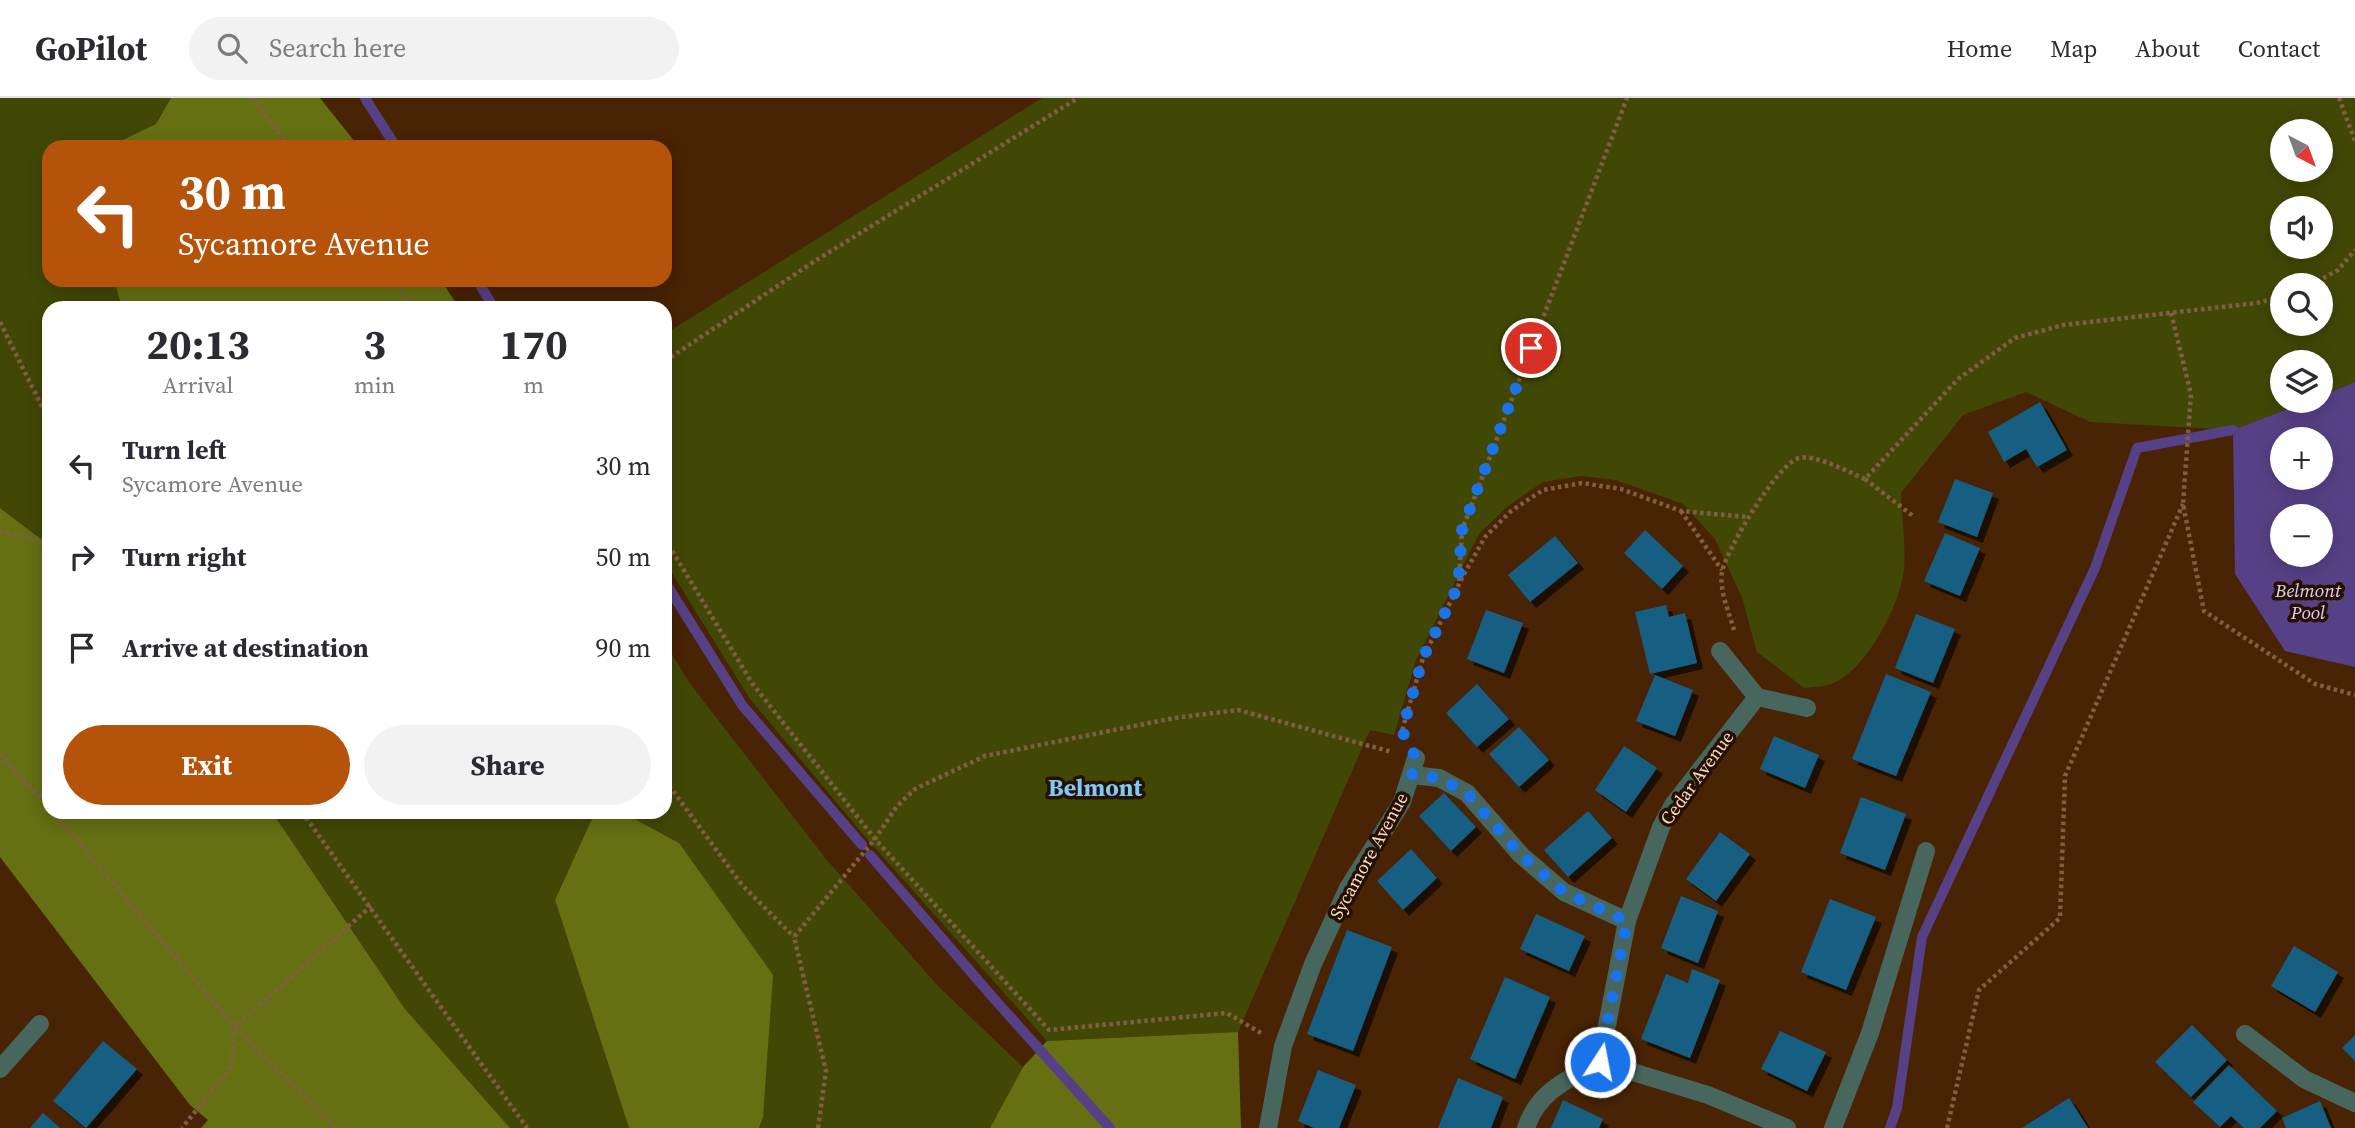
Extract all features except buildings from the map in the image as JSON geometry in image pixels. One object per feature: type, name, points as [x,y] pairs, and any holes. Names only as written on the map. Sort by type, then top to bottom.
[{"type":"street","points":[[1720,650],[1757,697],[1807,708]]},
{"type":"street","name":"Cedar Avenue","points":[[1627,921],[1661,827],[1673,806],[1757,697]]},
{"type":"street","name":"Sycamore Avenue","points":[[1268,1128],[1283,1046],[1313,964],[1348,888],[1402,802],[1414,766],[1467,793],[1521,855],[1564,892],[1627,921]]},
{"type":"street","points":[[1833,1128],[1870,1033],[1926,850]]},
{"type":"street","points":[[1600,1062],[1627,921]]},
{"type":"street","points":[[0,1069],[40,1024]]},
{"type":"street","points":[[2245,1034],[2304,1079],[2355,1103]]},
{"type":"street","points":[[1525,1128],[1529,1118],[1552,1087],[1600,1062],[1707,1095],[1787,1128]]},
{"type":"path","points":[[252,98],[285,140]]},
{"type":"path","points":[[672,356],[816,261],[1078,98]]},
{"type":"path","points":[[1458,586],[1462,530],[1628,98]]},
{"type":"path","points":[[2339,98],[2355,141]]},
{"type":"path","points":[[2333,273],[2355,250]]},
{"type":"path","points":[[1865,479],[1958,379],[2015,338],[2063,325],[2270,299]]},
{"type":"path","points":[[2171,313],[2191,394],[2183,504],[2204,611],[2315,684],[2355,695]]},
{"type":"path","points":[[0,322],[42,407]]},
{"type":"path","points":[[1720,650],[1736,638],[1723,588],[1722,571],[1748,517],[1781,469],[1797,458],[1811,457],[1865,479],[1913,516]]},
{"type":"path","points":[[1414,766],[1402,731],[1423,658],[1485,537],[1511,511],[1543,490],[1582,483],[1622,489],[1681,512],[1748,517]]},
{"type":"path","points":[[1947,1128],[1979,990],[2060,918],[2065,776],[2183,504]]},
{"type":"path","points":[[1681,512],[1722,571]]},
{"type":"path","points":[[0,531],[42,540]]},
{"type":"path","points":[[672,551],[752,683],[876,839],[1049,1030],[1227,1013],[1283,1046]]},
{"type":"path","points":[[794,937],[876,839],[897,807],[915,789],[985,756],[1174,718],[1238,710],[1414,766]]},
{"type":"path","points":[[0,754],[42,800]]},
{"type":"path","points":[[672,790],[742,885],[794,937],[826,1071],[818,1128]]},
{"type":"path","points":[[59,819],[235,1027],[336,1128]]},
{"type":"path","points":[[307,819],[527,1128]]},
{"type":"path","points":[[182,1128],[231,1067],[235,1027],[371,906]]},
{"type":"green space","points":[[0,98],[171,98],[156,124],[123,140],[42,140],[42,287],[116,287],[120,301],[42,301],[42,540],[0,508]]},
{"type":"green space","points":[[171,98],[320,98],[353,140],[123,140],[156,124]]},
{"type":"green space","points":[[1042,98],[2355,98],[2355,382],[2333,391],[2333,350],[2270,350],[2270,413],[2277,413],[2233,430],[2090,422],[2026,392],[1963,415],[1901,493],[1904,569],[1889,618],[1856,666],[1831,684],[1804,688],[1757,652],[1742,598],[1715,539],[1683,504],[1616,480],[1581,476],[1543,482],[1508,506],[1479,534],[1416,660],[1394,735],[1370,730],[1238,1032],[1047,1041],[867,839],[750,699],[672,573],[672,330]]},
{"type":"green space","points":[[116,287],[446,287],[454,301],[120,301]]},
{"type":"green space","points":[[0,508],[42,540],[42,819],[277,819],[405,1009],[510,1128],[201,1128],[208,1120],[190,1105],[0,857]]},
{"type":"green space","points":[[672,654],[691,685],[826,859],[939,987],[1023,1067],[990,1128],[759,1128],[763,1117],[679,843],[635,819],[672,819]]},
{"type":"green space","points":[[277,819],[592,819],[555,900],[629,1128],[510,1128],[405,1009]]},
{"type":"green space","points":[[592,819],[635,819],[679,843],[773,975],[763,1117],[759,1128],[629,1128],[555,900]]},
{"type":"green space","points":[[1238,1032],[1241,1128],[990,1128],[1023,1067],[1047,1041]]},
{"type":"water","name":"Belmont Pool","points":[[2355,382],[2355,667],[2285,651],[2235,574],[2233,430],[2277,413],[2333,413],[2333,391]]},
{"type":"waterway","points":[[365,98],[392,140]]},
{"type":"waterway","points":[[481,287],[490,301]]},
{"type":"waterway","points":[[1890,1128],[1897,1108],[1922,937],[2095,568],[2137,448],[2233,430]]},
{"type":"waterway","points":[[672,593],[742,705],[862,845]]},
{"type":"waterway","points":[[870,855],[1110,1128]]},
{"type":"district","name":"Belmont","points":[[1095,788]]},
{"type":"route","points":[[1531,348],[1462,530],[1458,586],[1423,658],[1402,731],[1416,758],[1412,775],[1439,778],[1467,793],[1521,855],[1564,892],[1627,921],[1600,1062]]}]
